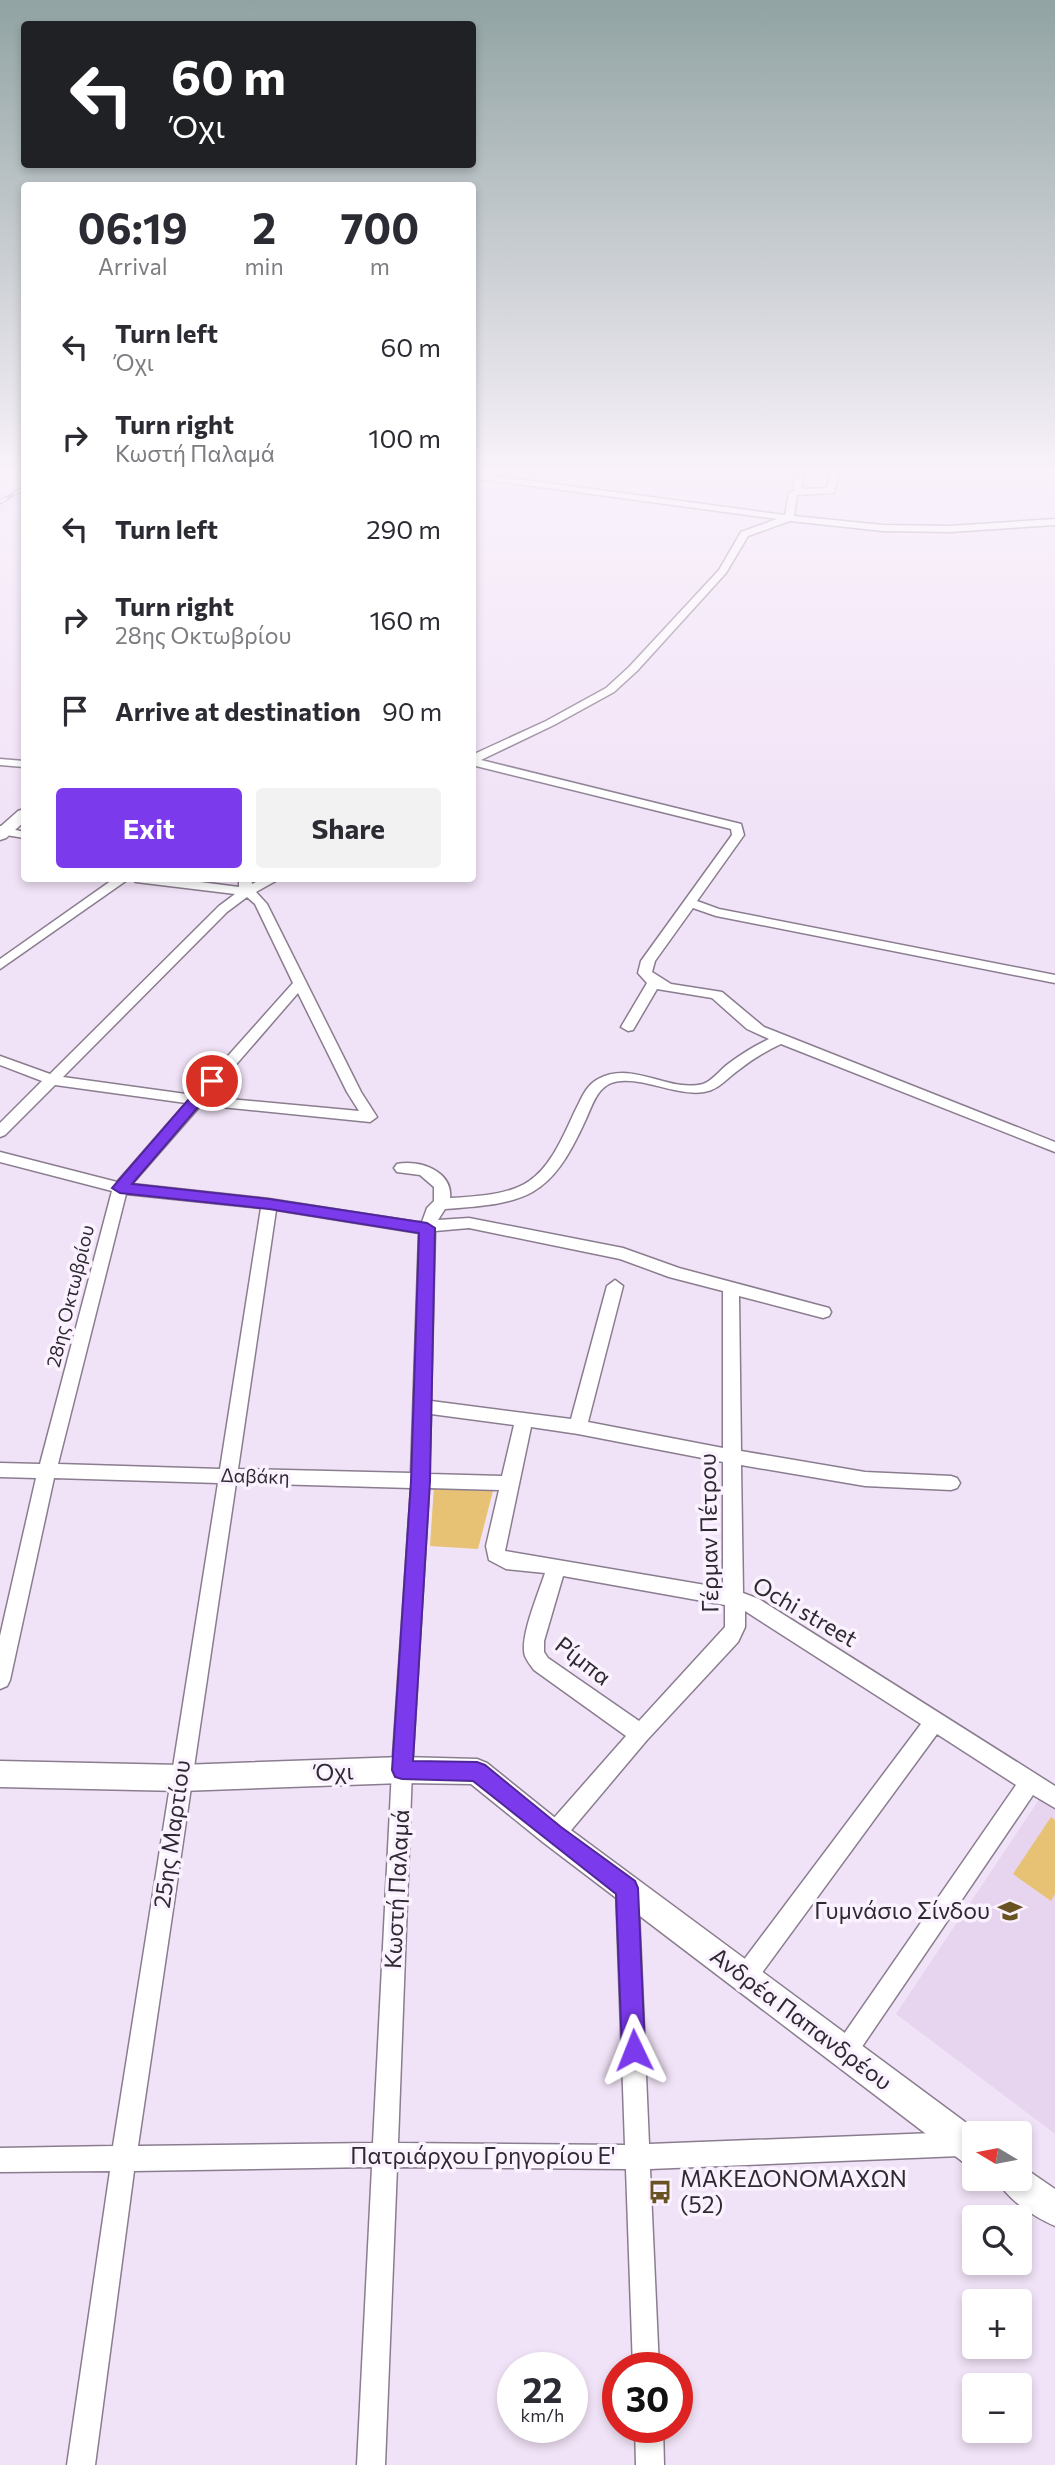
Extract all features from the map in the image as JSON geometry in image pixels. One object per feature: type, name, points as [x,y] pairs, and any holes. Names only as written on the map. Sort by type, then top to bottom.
[{"type":"street","points":[[476,758],[550,723],[610,690],[633,669],[712,583]]},
{"type":"street","points":[[476,761],[737,827],[738,835],[645,968],[645,973],[653,983],[677,990],[717,995],[746,1023],[825,1058],[890,1080],[1055,1147]]},
{"type":"street","points":[[0,762],[21,764]]},
{"type":"street","points":[[2,832],[21,816]]},
{"type":"street","points":[[2,832],[21,835]]},
{"type":"street","points":[[0,965],[118,882]]},
{"type":"street","points":[[0,1060],[52,1080],[195,1100],[370,1117],[256,897],[246,885],[199,882]]},
{"type":"street","points":[[0,1132],[246,885]]},
{"type":"street","points":[[692,903],[716,912],[1055,979]]},
{"type":"street","points":[[628,1027],[653,983]]},
{"type":"street","name":"28ης Οκτωβρίου","points":[[0,1680],[47,1471],[120,1188],[300,984]]},
{"type":"street","points":[[427,1228],[435,1208],[441,1204],[504,1199],[533,1188],[556,1163],[593,1088],[599,1082],[609,1078],[627,1077],[684,1088],[706,1088],[718,1082],[729,1070],[768,1043],[782,1038]]},
{"type":"street","points":[[0,1157],[120,1188],[269,1204],[427,1228],[450,1222],[468,1223],[623,1254],[676,1273],[823,1312]]},
{"type":"street","points":[[402,1168],[417,1168],[436,1178],[443,1189],[441,1204]]},
{"type":"street","name":"25ης Μαρτίου","points":[[81,2465],[124,2157],[269,1204]]},
{"type":"street","name":"Κωστή Παλαμά","points":[[371,2465],[402,1770],[424,1406],[427,1228]]},
{"type":"street","points":[[578,1427],[615,1286]]},
{"type":"street","name":"Γέρμαν Πέτρου","points":[[554,1834],[640,1734],[731,1636],[736,1614],[733,1598],[731,1288]]},
{"type":"street","points":[[424,1406],[578,1427],[865,1479],[951,1483]]},
{"type":"street","points":[[510,1483],[524,1419]]},
{"type":"street","name":"Δαβάκη","points":[[0,1470],[510,1483]]},
{"type":"street","name":"Ochi street","points":[[510,1483],[495,1545],[496,1555],[506,1562],[556,1567],[733,1598],[769,1615],[1055,1798]]},
{"type":"street","name":"Ρίμπα","points":[[556,1567],[534,1641],[534,1654],[541,1664],[640,1734]]},
{"type":"street","points":[[745,1977],[935,1721]]},
{"type":"street","name":"Όχι","points":[[0,1774],[181,1777],[402,1770],[477,1772],[627,1888]]},
{"type":"street","points":[[845,2052],[1030,1782]]},
{"type":"street","points":[[627,1888],[645,2352]]},
{"type":"street","name":"Ανδρέα Παπανδρέου","points":[[627,1888],[962,2140]]},
{"type":"street","name":"Πατριάρχου Γρηγορίου Ε'","points":[[0,2160],[385,2155],[638,2157],[962,2147]]},
{"type":"street","points":[[1030,2191],[1055,2209]]},
{"type":"street","points":[[649,2443],[650,2465]]},
{"type":"shaded area","points":[[434,1486],[494,1487],[478,1549],[430,1546]]},
{"type":"shaded area","name":"Γυμνάσιο Σίνδου","points":[[1040,1798],[1055,1808],[1055,2134],[896,2014]]},
{"type":"shaded area","points":[[1051,1817],[1055,1820],[1055,1894],[1051,1901],[1013,1874]]},
{"type":"place","name":"Γυμνάσιο Σίνδου","points":[[1010,1911]]},
{"type":"place","name":"ΜΑΚΕΔΟΝΟΜΑΧΩΝ (52)","points":[[660,2192]]},
{"type":"route","points":[[212,1081],[120,1188],[269,1204],[427,1228],[424,1406],[402,1770],[477,1772],[627,1888],[634,2050]]}]
